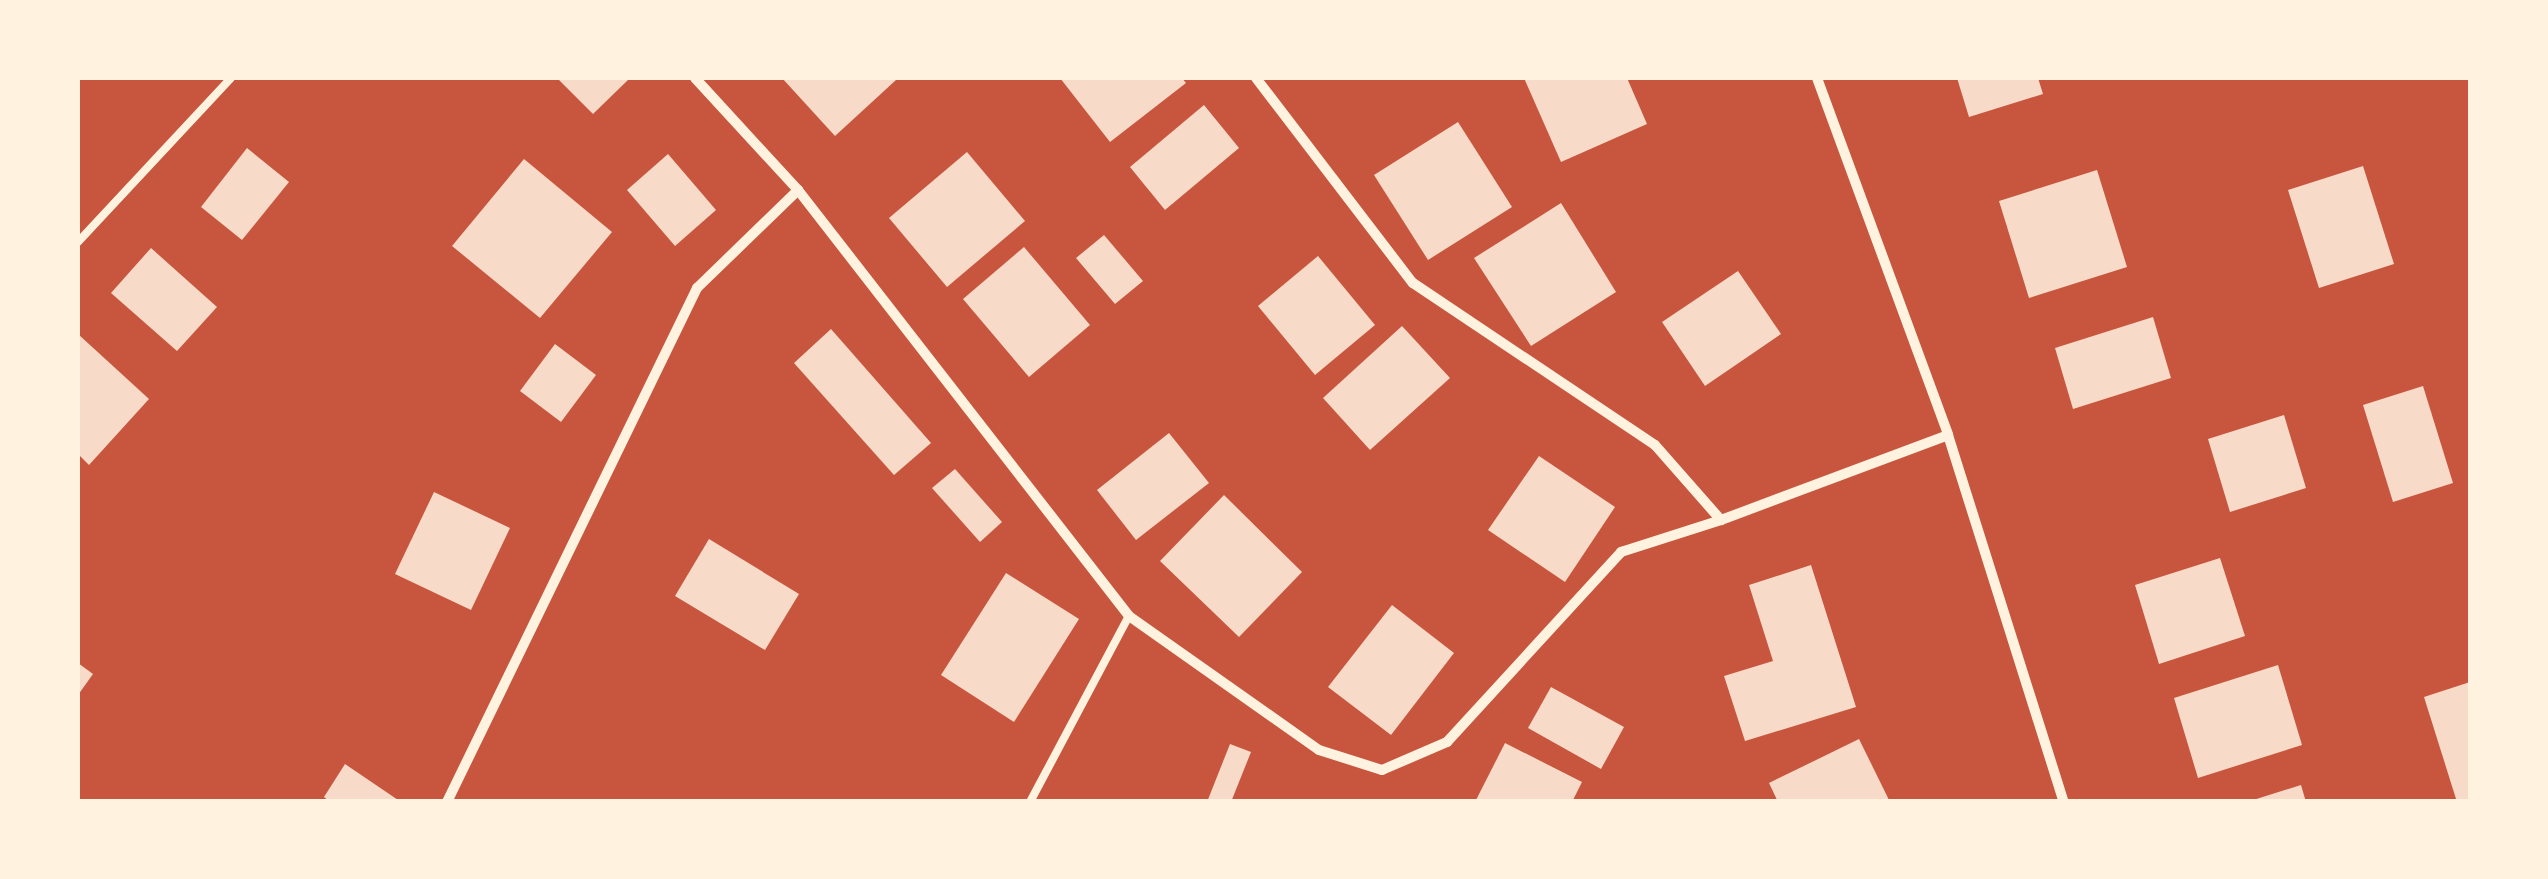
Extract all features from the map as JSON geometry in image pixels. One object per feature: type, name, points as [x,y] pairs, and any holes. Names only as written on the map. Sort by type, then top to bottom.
[{"type":"street","points":[[696,78],[798,190],[1128,616],[1319,750],[1382,770],[1447,742],[1620,552],[1721,520],[1948,436]]},
{"type":"street","points":[[1256,78],[1414,284],[1655,445],[1721,520]]},
{"type":"street","points":[[1817,78],[1948,436],[2064,802]]},
{"type":"street","points":[[447,802],[697,288],[798,190]]},
{"type":"lane","points":[[78,242],[231,78]]},
{"type":"lane","points":[[1030,802],[1128,616]]},
{"type":"building","points":[[557,78],[630,78],[593,114]]},
{"type":"building","points":[[782,78],[894,78],[896,80],[835,136]]},
{"type":"building","points":[[1060,78],[1182,78],[1186,83],[1110,142]]},
{"type":"building","points":[[1524,78],[1627,78],[1647,124],[1561,162]]},
{"type":"building","points":[[1957,78],[2038,78],[2043,94],[1969,117]]},
{"type":"building","points":[[1204,105],[1239,148],[1165,210],[1130,167]]},
{"type":"building","points":[[1458,122],[1512,207],[1428,260],[1374,175]]},
{"type":"building","points":[[247,148],[289,182],[242,240],[201,207]]},
{"type":"building","points":[[967,152],[1025,221],[947,287],[889,218]]},
{"type":"building","points":[[668,154],[716,210],[675,246],[627,190]]},
{"type":"building","points":[[524,159],[612,232],[540,318],[452,246]]},
{"type":"building","points":[[2363,166],[2394,264],[2319,288],[2288,190]]},
{"type":"building","points":[[2097,170],[2127,267],[2029,298],[1999,201]]},
{"type":"building","points":[[1561,203],[1616,292],[1531,346],[1474,258]]},
{"type":"building","points":[[1104,235],[1143,281],[1115,304],[1076,258]]},
{"type":"building","points":[[1024,247],[1090,325],[1029,377],[963,299]]},
{"type":"building","points":[[151,248],[217,307],[177,351],[111,293]]},
{"type":"building","points":[[1318,256],[1375,325],[1315,375],[1258,306]]},
{"type":"building","points":[[1738,271],[1781,334],[1705,386],[1662,322]]},
{"type":"building","points":[[2153,317],[2171,378],[2073,409],[2055,348]]},
{"type":"building","points":[[1402,326],[1450,378],[1370,450],[1323,398]]},
{"type":"building","points":[[831,329],[931,443],[894,475],[794,363]]},
{"type":"building","points":[[78,334],[149,399],[89,465],[78,454]]},
{"type":"building","points":[[555,344],[596,375],[561,422],[520,391]]},
{"type":"building","points":[[2423,386],[2453,483],[2393,502],[2363,405]]},
{"type":"building","points":[[2284,415],[2306,488],[2230,512],[2208,439]]},
{"type":"building","points":[[1169,433],[1209,483],[1136,540],[1097,490]]},
{"type":"building","points":[[1539,456],[1615,507],[1565,582],[1488,530]]},
{"type":"building","points":[[955,469],[1002,522],[980,542],[932,488]]},
{"type":"building","points":[[434,492],[510,528],[471,610],[395,574]]},
{"type":"building","points":[[1224,495],[1302,572],[1239,637],[1160,561]]},
{"type":"building","points":[[709,539],[799,594],[765,650],[675,596]]},
{"type":"building","points":[[2220,558],[2245,636],[2159,664],[2135,585]]},
{"type":"building","points":[[1811,565],[1856,707],[1745,741],[1724,676],[1773,661],[1749,585]]},
{"type":"building","points":[[1006,573],[1079,619],[1014,722],[941,675]]},
{"type":"building","points":[[1392,605],[1454,653],[1391,735],[1328,687]]},
{"type":"building","points":[[78,663],[93,674],[78,695]]},
{"type":"building","points":[[2278,665],[2302,745],[2198,778],[2174,698]]},
{"type":"building","points":[[2470,682],[2470,802],[2457,802],[2424,697]]},
{"type":"building","points":[[1551,687],[1624,727],[1601,769],[1528,728]]},
{"type":"building","points":[[1859,739],[1890,802],[1778,802],[1769,783]]},
{"type":"building","points":[[1505,743],[1582,782],[1572,802],[1475,802]]},
{"type":"building","points":[[1230,744],[1251,752],[1231,802],[1207,802]]},
{"type":"building","points":[[345,764],[401,802],[330,802],[324,797]]},
{"type":"building","points":[[2301,785],[2306,802],[2250,802],[2250,801]]}]
